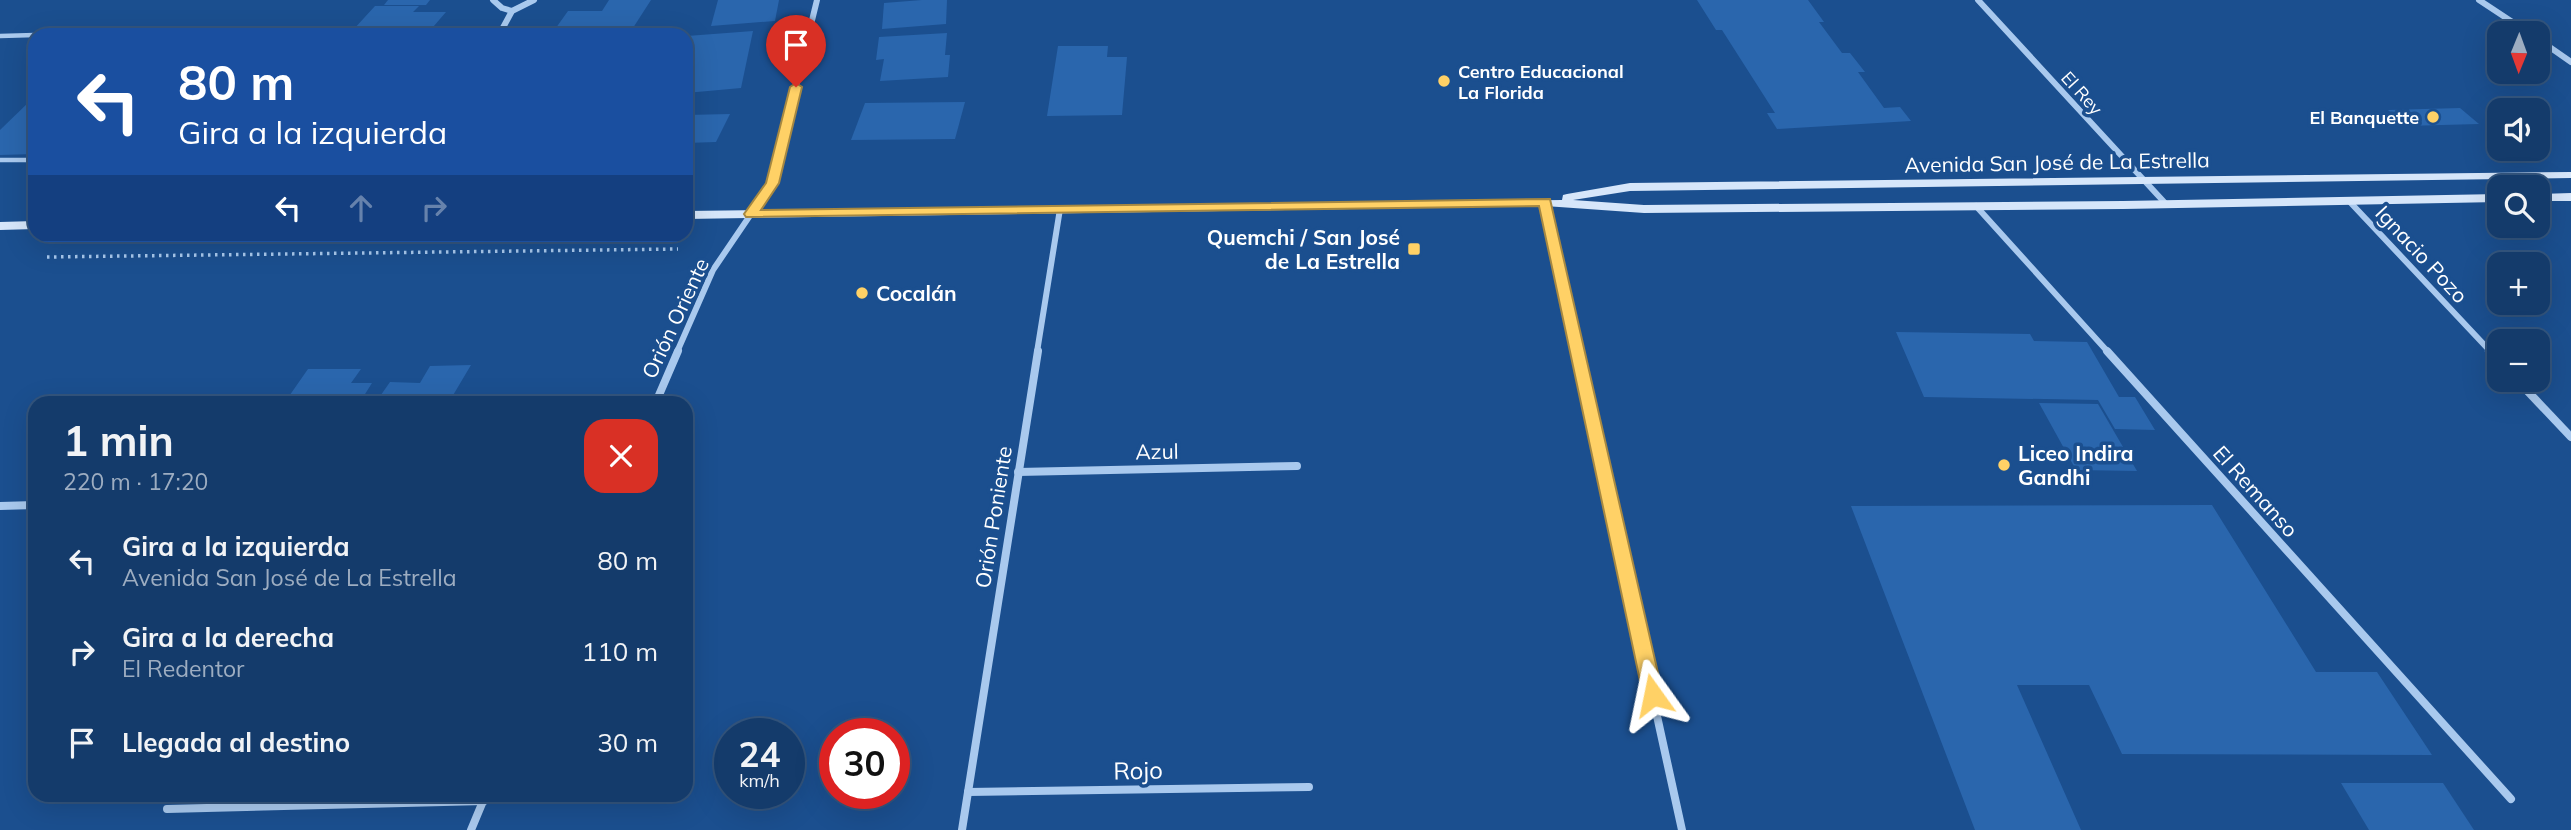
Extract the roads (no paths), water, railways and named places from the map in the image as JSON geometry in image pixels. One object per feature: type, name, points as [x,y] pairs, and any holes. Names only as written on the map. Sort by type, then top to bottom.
[{"type":"main road","name":"Avenida San José de La Estrella","points":[[1545,202],[1630,187],[2571,175]]},
{"type":"main road","points":[[2550,198],[2571,197]]},
{"type":"main road","name":"Avenida San José de La Estrella","points":[[693,215],[1545,202],[1644,209],[2487,198]]},
{"type":"main road","points":[[0,226],[28,225]]},
{"type":"street","points":[[493,0],[502,8],[512,11]]},
{"type":"street","points":[[503,28],[512,11],[534,0]]},
{"type":"street","name":"Orión Oriente","points":[[659,396],[713,270],[772,183],[817,0]]},
{"type":"street","name":"El Rey","points":[[1978,0],[2165,203]]},
{"type":"street","points":[[2479,0],[2511,21]]},
{"type":"street","points":[[2550,47],[2571,62]]},
{"type":"street","name":"Ignacio Pozo","points":[[2349,201],[2487,348]]},
{"type":"street","points":[[1545,202],[1682,830]]},
{"type":"street","name":"El Remanso","points":[[1976,206],[2511,799]]},
{"type":"street","name":"Orión Poniente","points":[[962,830],[1060,209]]},
{"type":"street","points":[[2528,392],[2571,437]]},
{"type":"street","name":"Azul","points":[[1018,472],[1297,466]]},
{"type":"street","points":[[0,506],[28,505]]},
{"type":"street","name":"Rojo","points":[[968,792],[1309,787]]},
{"type":"street","points":[[167,808],[358,802]]},
{"type":"street","points":[[471,830],[483,802]]},
{"type":"lane","points":[[0,36],[28,35]]},
{"type":"lane","points":[[0,160],[28,160]]},
{"type":"place","name":"Centro Educacional La Florida","points":[[1444,81]]},
{"type":"place","name":"El Banquette","points":[[2433,117]]},
{"type":"place","name":"Quemchi / San José de La Estrella","points":[[1414,249]]},
{"type":"place","name":"Cocalán","points":[[862,293]]},
{"type":"place","name":"Liceo Indira Gandhi","points":[[2004,465]]}]
